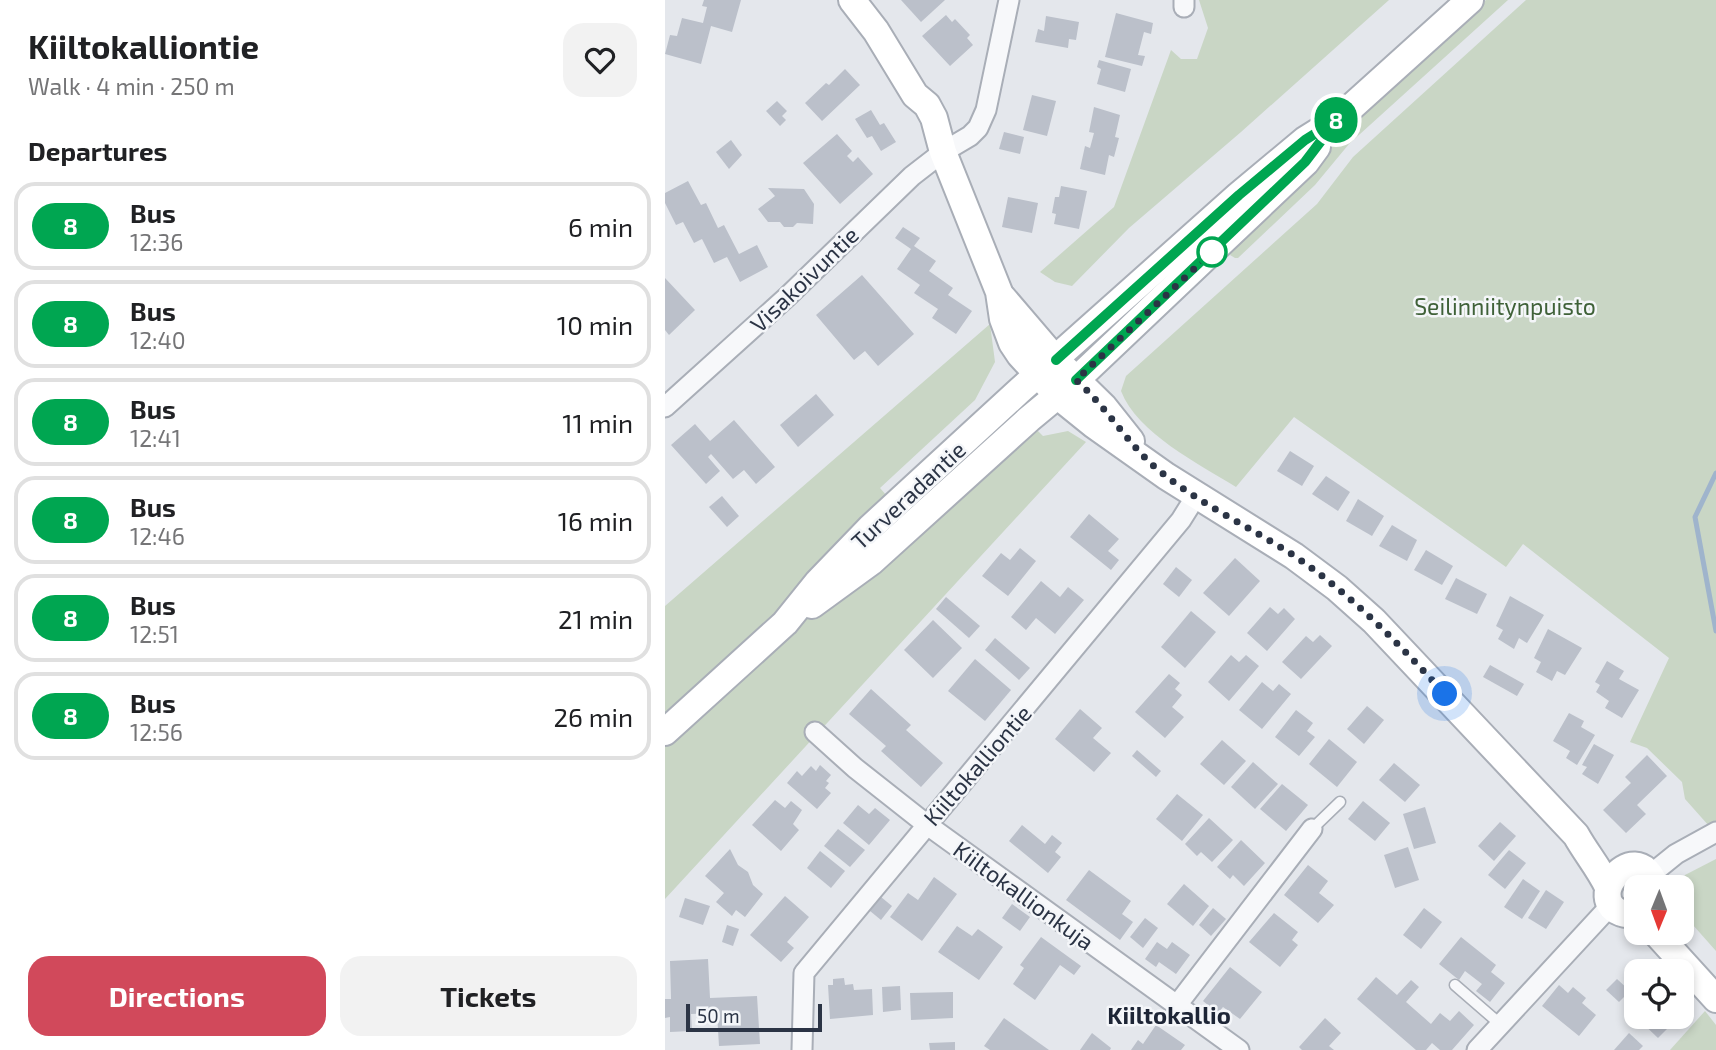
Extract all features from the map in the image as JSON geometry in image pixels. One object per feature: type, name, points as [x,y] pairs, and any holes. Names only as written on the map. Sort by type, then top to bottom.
[{"type":"main road","points":[[852,0],[876,31],[915,94],[922,124],[926,133],[943,152],[999,292],[1047,367],[1067,388],[1104,407],[1145,459],[1196,496],[1294,556],[1337,588],[1374,621],[1576,835],[1588,857],[1597,865],[1610,895],[1624,913]]},
{"type":"main road","points":[[1337,120],[1470,0]]},
{"type":"main road","name":"Turveradantie","points":[[665,732],[785,623],[818,582],[871,527],[1239,195],[1305,140],[1337,120]]},
{"type":"main road","name":"Turveradantie","points":[[785,623],[871,562],[1067,388],[1305,162],[1337,120]]},
{"type":"main road","points":[[1576,835],[1644,875]]},
{"type":"main road","points":[[1610,895],[1613,876],[1624,876]]},
{"type":"main road","points":[[1667,945],[1716,999]]},
{"type":"main road","points":[[1692,945],[1716,972]]},
{"type":"street","name":"Visakoivuntie","points":[[665,407],[788,296],[912,176],[978,128],[986,110],[1009,0]]},
{"type":"street","name":"Kiiltokalliontie","points":[[802,1050],[804,973],[926,824],[1052,677],[1181,520],[1196,496]]},
{"type":"street","name":"Kiiltokallionkuja","points":[[815,732],[855,768],[926,824],[1239,1050]]},
{"type":"street","points":[[1177,1005],[1312,830]]},
{"type":"street","points":[[1647,875],[1676,854],[1716,832]]},
{"type":"street","points":[[1477,1050],[1610,895]]},
{"type":"lane","points":[[1312,830],[1341,802]]},
{"type":"lane","points":[[1455,985],[1500,1024]]},
{"type":"green space","points":[[1199,0],[1389,0],[1129,228],[1072,286],[1055,282],[1040,272],[1114,207],[1171,50],[1181,59],[1197,59],[1208,28]]},
{"type":"green space","points":[[1486,0],[1508,0],[1349,144],[1315,185],[1238,258],[1230,255],[1247,228],[1316,160],[1341,131]]},
{"type":"green space","name":"Seilinniitynpuisto","points":[[1526,0],[1716,0],[1716,823],[1709,826],[1685,799],[1682,782],[1647,748],[1630,742],[1669,658],[1523,544],[1506,567],[1294,417],[1236,487],[1155,434],[1129,406],[1121,391],[1126,376],[1317,204],[1353,157]]},
{"type":"green space","points":[[990,324],[995,362],[975,400],[880,488],[887,496],[828,564],[665,721],[665,606]]},
{"type":"green space","points":[[1032,425],[1043,436],[1068,431],[1086,442],[665,899],[665,744],[801,622]]},
{"type":"green space","points":[[1716,859],[1716,951],[1694,926],[1694,875],[1685,875]]},
{"type":"green space","points":[[1705,1011],[1716,1025],[1716,1050],[1670,1050],[1689,1029],[1694,1029],[1694,1023]]},
{"type":"building","points":[[704,0],[741,0],[732,32],[711,26],[701,64],[665,54],[670,35],[677,36],[682,18],[703,23],[707,7],[702,6]]},
{"type":"building","points":[[901,0],[945,0],[921,22]]},
{"type":"building","points":[[1116,13],[1153,23],[1151,34],[1144,32],[1138,55],[1145,56],[1142,66],[1105,57]]},
{"type":"building","points":[[946,15],[952,22],[955,19],[970,35],[967,38],[973,45],[950,66],[922,36]]},
{"type":"building","points":[[1046,16],[1079,22],[1076,40],[1069,39],[1068,48],[1035,42],[1038,29],[1044,31]]},
{"type":"building","points":[[1099,60],[1131,69],[1125,92],[1097,84],[1101,69],[1097,67]]},
{"type":"building","points":[[845,69],[860,85],[822,121],[805,103]]},
{"type":"building","points":[[1032,95],[1056,101],[1047,136],[1023,130]]},
{"type":"building","points":[[777,101],[787,111],[782,116],[786,120],[780,126],[766,111]]},
{"type":"building","points":[[1094,107],[1120,115],[1115,137],[1119,138],[1114,157],[1109,155],[1105,175],[1080,169],[1085,146],[1090,148],[1094,133],[1089,132]]},
{"type":"building","points":[[871,110],[880,125],[884,123],[896,142],[881,151],[872,136],[867,138],[855,119]]},
{"type":"building","points":[[1004,132],[1024,137],[1020,154],[999,149]]},
{"type":"building","points":[[837,134],[852,151],[847,156],[853,162],[858,157],[873,174],[840,204],[803,163]]},
{"type":"building","points":[[731,140],[742,155],[729,169],[716,152]]},
{"type":"building","points":[[688,181],[701,205],[706,203],[718,228],[724,225],[739,254],[757,245],[768,267],[740,282],[727,257],[714,263],[702,239],[694,243],[683,222],[676,225],[665,203],[665,193]]},
{"type":"building","points":[[1061,186],[1087,191],[1079,229],[1054,224],[1056,214],[1052,213],[1055,197],[1059,197]]},
{"type":"building","points":[[768,188],[804,189],[814,204],[813,224],[797,223],[793,227],[784,227],[780,222],[768,222],[758,209],[775,196]]},
{"type":"building","points":[[1008,197],[1038,203],[1032,233],[1002,227]]},
{"type":"building","points":[[903,227],[920,238],[914,246],[936,261],[929,271],[953,288],[948,295],[972,311],[956,334],[932,318],[938,309],[914,293],[920,285],[897,269],[911,249],[895,238]]},
{"type":"building","points":[[862,275],[914,334],[878,366],[865,351],[854,360],[816,315]]},
{"type":"building","points":[[665,278],[695,310],[669,335],[665,330]]},
{"type":"building","points":[[816,394],[834,415],[798,447],[780,425]]},
{"type":"building","points":[[734,420],[775,467],[756,484],[744,470],[733,479],[711,454],[708,457],[720,471],[706,484],[671,445],[695,424],[710,441]]},
{"type":"building","points":[[1290,451],[1314,466],[1302,486],[1277,471]]},
{"type":"building","points":[[1326,476],[1350,492],[1338,511],[1312,494]]},
{"type":"building","points":[[722,496],[739,516],[727,527],[709,507]]},
{"type":"building","points":[[1358,499],[1384,516],[1372,536],[1346,521]]},
{"type":"building","points":[[1089,514],[1119,539],[1108,551],[1119,560],[1111,570],[1070,537]]},
{"type":"building","points":[[1392,525],[1417,540],[1407,561],[1379,546]]},
{"type":"building","points":[[1020,548],[1036,561],[1008,596],[982,576],[1001,553],[1010,560]]},
{"type":"building","points":[[1426,550],[1453,566],[1442,585],[1414,570]]},
{"type":"building","points":[[1235,558],[1260,581],[1229,616],[1203,593]]},
{"type":"building","points":[[1176,567],[1192,580],[1179,597],[1163,584]]},
{"type":"building","points":[[1456,578],[1487,594],[1477,614],[1445,599]]},
{"type":"building","points":[[1041,581],[1060,597],[1068,587],[1084,600],[1055,634],[1036,618],[1026,630],[1011,617]]},
{"type":"building","points":[[1510,596],[1544,615],[1527,643],[1519,638],[1514,649],[1498,639],[1503,630],[1496,626]]},
{"type":"building","points":[[946,597],[980,626],[969,638],[936,609]]},
{"type":"building","points":[[1270,607],[1278,614],[1284,608],[1295,619],[1267,651],[1247,633]]},
{"type":"building","points":[[1191,611],[1216,632],[1185,668],[1161,647]]},
{"type":"building","points":[[933,620],[962,648],[933,678],[904,650]]},
{"type":"building","points":[[1548,629],[1582,648],[1565,675],[1557,671],[1552,681],[1536,672],[1541,662],[1534,658]]},
{"type":"building","points":[[1320,635],[1332,646],[1301,679],[1282,662],[1306,636],[1313,642]]},
{"type":"building","points":[[995,638],[1030,668],[1019,680],[985,650]]},
{"type":"building","points":[[1231,655],[1239,662],[1246,655],[1259,666],[1229,701],[1208,682]]},
{"type":"building","points":[[975,659],[1011,690],[985,721],[948,691]]},
{"type":"building","points":[[1607,661],[1624,671],[1619,679],[1639,690],[1622,718],[1605,708],[1609,701],[1596,692],[1600,685],[1595,682]]},
{"type":"building","points":[[1490,665],[1524,684],[1517,696],[1483,677]]},
{"type":"building","points":[[1169,674],[1180,683],[1175,689],[1182,695],[1172,707],[1184,717],[1165,738],[1135,712]]},
{"type":"building","points":[[1262,682],[1273,691],[1279,684],[1291,694],[1262,729],[1239,710]]},
{"type":"building","points":[[871,689],[911,725],[906,730],[943,763],[921,787],[881,751],[886,746],[849,714]]},
{"type":"building","points":[[1367,706],[1384,720],[1364,744],[1347,729]]},
{"type":"building","points":[[1080,709],[1102,728],[1093,738],[1111,753],[1094,772],[1055,739]]},
{"type":"building","points":[[1296,710],[1313,723],[1307,731],[1315,737],[1299,756],[1275,737]]},
{"type":"building","points":[[1569,713],[1584,721],[1581,727],[1595,735],[1577,765],[1566,758],[1570,751],[1553,741]]},
{"type":"building","points":[[1329,739],[1357,762],[1337,787],[1309,764]]},
{"type":"building","points":[[1222,740],[1246,761],[1224,785],[1200,764]]},
{"type":"building","points":[[1594,744],[1614,755],[1598,784],[1582,774],[1587,767],[1582,765]]},
{"type":"building","points":[[1137,750],[1161,771],[1156,777],[1132,756]]},
{"type":"building","points":[[1647,755],[1667,776],[1637,805],[1646,814],[1626,833],[1603,810],[1631,783],[1625,777]]},
{"type":"building","points":[[1253,762],[1278,784],[1255,809],[1231,787]]},
{"type":"building","points":[[1394,763],[1420,785],[1405,802],[1379,780]]},
{"type":"building","points":[[820,765],[831,775],[825,788],[831,793],[817,809],[787,783],[797,771],[802,776],[811,766],[816,771]]},
{"type":"building","points":[[1282,784],[1308,805],[1286,831],[1260,809]]},
{"type":"building","points":[[1177,794],[1203,815],[1182,841],[1156,819]]},
{"type":"building","points":[[775,800],[785,808],[791,801],[802,810],[793,824],[799,830],[781,851],[752,825]]},
{"type":"building","points":[[1363,801],[1390,823],[1375,841],[1348,819]]},
{"type":"building","points":[[858,805],[869,814],[875,808],[890,820],[869,845],[843,823]]},
{"type":"building","points":[[1425,807],[1436,843],[1414,849],[1403,814]]},
{"type":"building","points":[[1209,818],[1233,840],[1212,862],[1201,852],[1197,856],[1185,844]]},
{"type":"building","points":[[1500,822],[1516,836],[1494,861],[1478,846]]},
{"type":"building","points":[[1022,825],[1045,844],[1052,835],[1062,843],[1055,852],[1061,857],[1048,873],[1009,841]]},
{"type":"building","points":[[838,829],[865,850],[850,867],[824,846]]},
{"type":"building","points":[[1241,840],[1265,863],[1244,886],[1233,875],[1230,879],[1217,867]]},
{"type":"building","points":[[1408,847],[1419,880],[1395,888],[1384,855]]},
{"type":"building","points":[[730,849],[738,865],[748,872],[753,885],[763,894],[745,917],[736,910],[732,916],[716,902],[724,893],[705,876]]},
{"type":"building","points":[[1509,850],[1526,863],[1505,889],[1488,875]]},
{"type":"building","points":[[820,851],[845,871],[831,888],[807,868]]},
{"type":"building","points":[[1308,865],[1328,881],[1319,893],[1334,905],[1318,923],[1284,895]]},
{"type":"building","points":[[1089,870],[1131,901],[1122,914],[1133,922],[1120,940],[1066,900]]},
{"type":"building","points":[[934,877],[957,894],[922,941],[890,917],[908,893],[918,900]]},
{"type":"building","points":[[1523,879],[1540,891],[1522,919],[1504,907]]},
{"type":"building","points":[[1184,884],[1209,906],[1193,926],[1167,904]]},
{"type":"building","points":[[1546,890],[1564,902],[1546,929],[1528,918]]},
{"type":"building","points":[[785,896],[809,917],[787,942],[794,948],[781,962],[750,935]]},
{"type":"building","points":[[881,897],[892,906],[881,920],[870,911]]},
{"type":"building","points":[[685,898],[710,906],[703,925],[679,917]]},
{"type":"building","points":[[1012,904],[1030,917],[1020,931],[1002,918]]},
{"type":"building","points":[[1213,908],[1226,919],[1211,936],[1199,925]]},
{"type":"building","points":[[1424,908],[1442,922],[1421,949],[1403,935]]},
{"type":"building","points":[[1274,913],[1298,932],[1292,940],[1298,945],[1280,967],[1249,942]]},
{"type":"building","points":[[1145,918],[1158,928],[1143,948],[1130,937]]},
{"type":"building","points":[[727,925],[739,929],[733,946],[722,942]]},
{"type":"building","points":[[957,926],[972,936],[978,929],[1003,947],[979,980],[938,952]]},
{"type":"building","points":[[1041,937],[1081,966],[1074,975],[1060,965],[1035,1000],[1013,984],[1024,968],[1020,965]]},
{"type":"building","points":[[1461,937],[1496,965],[1491,972],[1505,983],[1490,1002],[1476,991],[1482,984],[1465,971],[1459,980],[1439,964]]},
{"type":"building","points":[[1157,942],[1167,949],[1172,942],[1190,955],[1176,974],[1159,962],[1156,967],[1145,959]]},
{"type":"building","points":[[708,959],[710,998],[757,996],[760,1044],[719,1046],[717,1013],[691,1014],[692,1031],[670,1032],[670,1017],[665,1018],[665,999],[671,999],[670,961]]},
{"type":"building","points":[[1230,967],[1262,992],[1240,1019],[1223,1007],[1218,1013],[1203,1001]]},
{"type":"building","points":[[1376,977],[1397,995],[1411,980],[1419,987],[1406,1002],[1431,1024],[1440,1013],[1450,1021],[1459,1011],[1474,1025],[1452,1050],[1440,1050],[1432,1043],[1426,1050],[1416,1050],[1357,999]]},
{"type":"building","points":[[844,978],[845,985],[853,984],[854,990],[872,989],[873,1015],[830,1019],[828,985],[833,985],[833,979]]},
{"type":"building","points":[[1617,979],[1624,985],[1624,997],[1619,1002],[1606,990]]},
{"type":"building","points":[[1559,985],[1568,993],[1573,987],[1586,998],[1582,1003],[1596,1015],[1579,1036],[1542,1006]]},
{"type":"building","points":[[900,986],[901,1010],[883,1012],[882,987]]},
{"type":"building","points":[[953,992],[953,1018],[911,1020],[910,993]]},
{"type":"building","points":[[1004,1018],[1049,1050],[990,1050],[984,1046]]},
{"type":"building","points":[[1325,1018],[1341,1033],[1329,1046],[1334,1050],[1302,1050],[1299,1047]]},
{"type":"building","points":[[1156,1025],[1185,1045],[1181,1050],[1131,1050],[1138,1040],[1143,1044]]},
{"type":"building","points":[[1649,1029],[1667,1029],[1658,1038]]},
{"type":"building","points":[[1092,1033],[1111,1048],[1110,1050],[1080,1050]]},
{"type":"building","points":[[1629,1033],[1643,1046],[1639,1050],[1614,1050]]},
{"type":"building","points":[[955,1042],[955,1050],[930,1050],[929,1043]]},
{"type":"waterway","points":[[1716,473],[1695,517],[1716,631]]},
{"type":"bus line","name":"8","points":[[1056,360],[1239,195],[1305,140],[1337,120],[1305,162],[1076,380]]},
{"type":"district","name":"Kiiltokallio","points":[[1169,1014]]},
{"type":"route","points":[[1212,252],[1076,380],[1104,407],[1145,459],[1196,496],[1294,556],[1337,588],[1374,621],[1445,694]]}]
